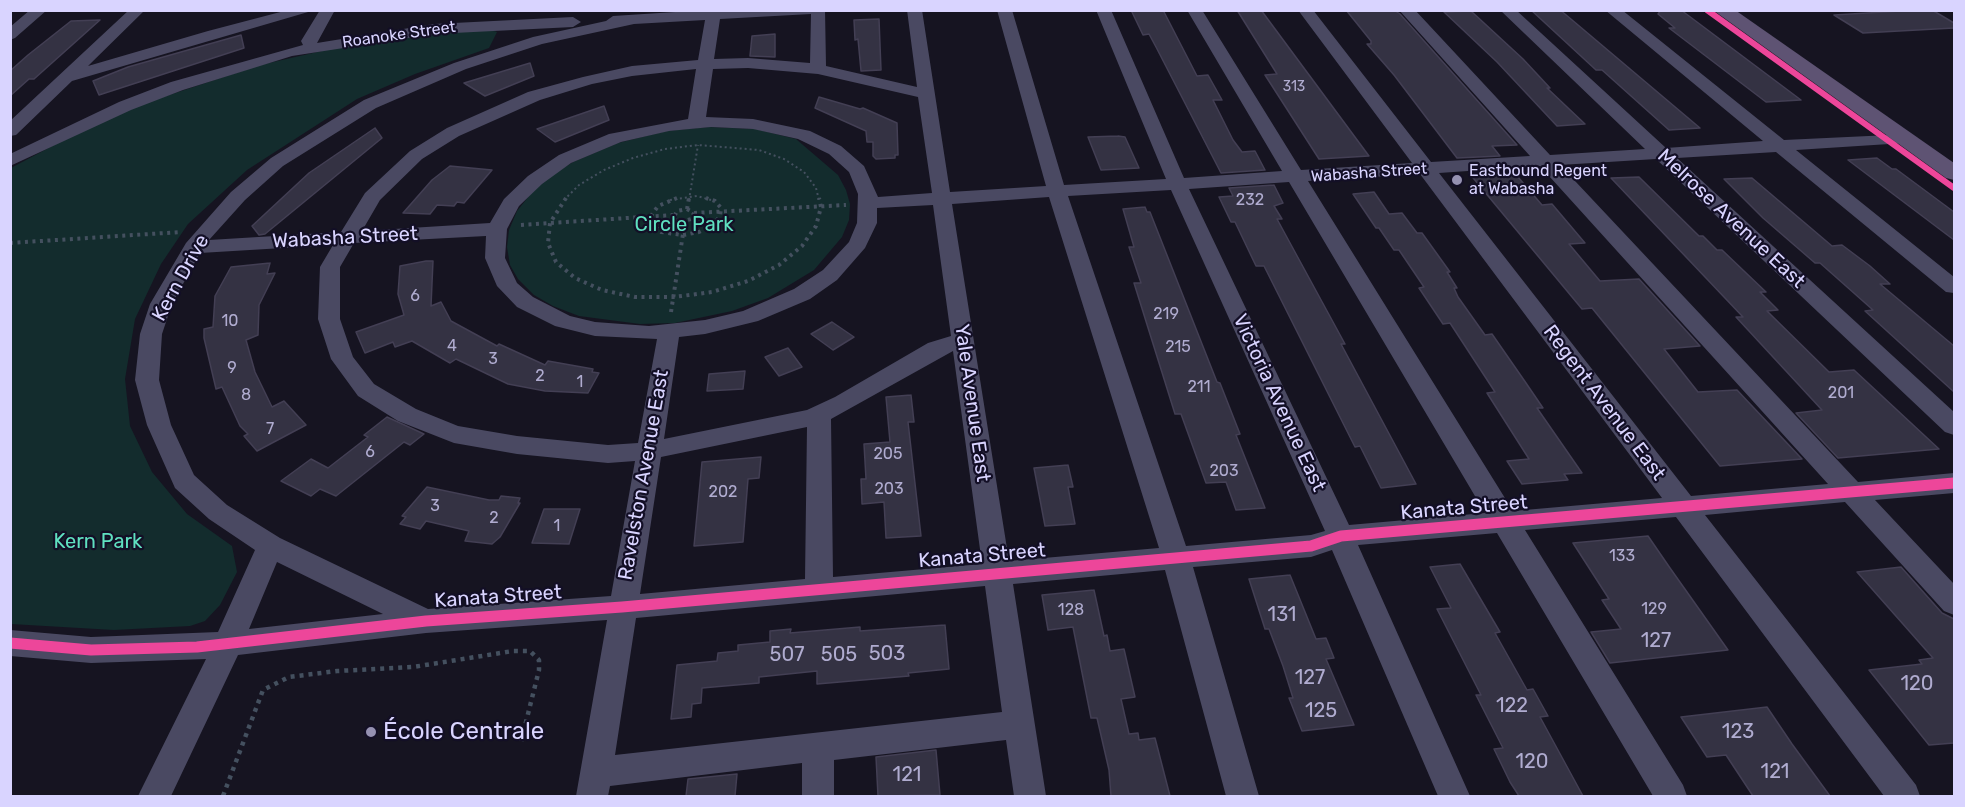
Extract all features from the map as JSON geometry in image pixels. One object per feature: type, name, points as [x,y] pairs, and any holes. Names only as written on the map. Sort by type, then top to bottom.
[{"type":"main road","points":[[1722,10],[1954,173]]},
{"type":"street","points":[[10,35],[40,10]]},
{"type":"street","points":[[10,131],[138,10]]},
{"type":"street","points":[[213,34],[234,10]]},
{"type":"street","points":[[66,78],[213,34],[308,10]]},
{"type":"street","points":[[311,47],[309,41],[328,10]]},
{"type":"street","name":"Roanoke Street","points":[[10,161],[125,106],[230,69],[311,47],[519,17],[629,21],[713,13],[809,10]]},
{"type":"street","points":[[818,10],[818,69]]},
{"type":"street","name":"Yale Avenue East","points":[[914,10],[1030,796]]},
{"type":"street","points":[[1004,10],[1057,193],[1176,558],[1243,796]]},
{"type":"street","name":"Victoria Avenue East","points":[[1103,10],[1178,185],[1341,536],[1349,561],[1454,796]]},
{"type":"street","points":[[1194,10],[1671,796]]},
{"type":"street","name":"Regent Avenue East","points":[[1305,10],[1904,796]]},
{"type":"street","points":[[1406,10],[1544,162],[1954,603]]},
{"type":"street","name":"Melrose Avenue East","points":[[1507,10],[1954,426]]},
{"type":"street","points":[[1612,10],[1954,287]]},
{"type":"street","points":[[698,122],[713,13]]},
{"type":"street","points":[[500,52],[519,17]]},
{"type":"street","name":"Kern Drive","points":[[426,621],[270,546],[218,512],[184,481],[159,425],[147,380],[151,334],[161,304],[200,239],[238,196],[277,162],[327,129],[413,84],[500,52],[629,21]]},
{"type":"street","points":[[925,93],[905,91],[818,69],[748,63],[706,64],[633,71],[590,80],[490,113],[426,149],[392,176],[372,197],[330,267],[329,319],[342,359],[366,390],[407,415],[454,434],[516,445],[608,454],[648,451],[819,414],[907,367],[936,348],[963,340]]},
{"type":"street","points":[[698,122],[760,125],[815,140],[843,156],[857,170],[866,186],[870,203],[867,223],[858,244],[841,265],[816,285],[786,302],[750,316],[710,327],[669,332],[631,333],[595,329],[563,321],[536,309],[516,294],[502,277],[495,258],[498,228],[518,195],[534,180],[565,159],[628,134],[698,122]]},
{"type":"street","name":"Wabasha Street","points":[[870,203],[1425,170],[1905,138]]},
{"type":"street","name":"Wabasha Street","points":[[200,239],[346,238],[498,228]]},
{"type":"street","name":"Ravelston Avenue East","points":[[594,784],[669,332]]},
{"type":"street","points":[[819,414],[819,589]]},
{"type":"street","name":"Kanata Street","points":[[10,643],[91,650],[227,644],[426,621],[622,607],[1311,546],[1341,536],[1954,483]]},
{"type":"street","points":[[154,796],[227,644],[270,546]]},
{"type":"street","points":[[594,784],[818,746],[1019,724]]},
{"type":"street","points":[[818,746],[818,796]]},
{"type":"path","points":[[687,209],[698,145],[698,122]]},
{"type":"path","points":[[698,145],[744,148],[784,159],[811,180],[820,197],[821,207],[820,216],[810,236],[779,265],[731,287],[674,297],[618,294],[575,278],[556,262],[548,243],[550,223],[569,194],[604,170],[649,153],[698,145]]},
{"type":"path","points":[[690,196],[710,198],[718,204],[721,212],[717,221],[707,229],[683,235],[668,234],[656,228],[651,216],[664,202],[690,196]]},
{"type":"path","points":[[687,209],[694,213],[870,203]]},
{"type":"path","points":[[498,228],[673,215],[687,209]]},
{"type":"path","points":[[673,215],[675,220],[685,221],[693,217],[694,213]]},
{"type":"path","points":[[669,332],[685,221]]},
{"type":"path","points":[[10,243],[200,239]]},
{"type":"path","points":[[223,796],[263,690],[290,677],[337,671],[413,667],[513,651],[530,651],[539,660],[539,670],[521,742]]},
{"type":"green space","name":"Kern Park","points":[[488,29],[497,32],[489,48],[415,74],[357,99],[247,170],[188,224],[161,264],[135,319],[125,379],[130,426],[152,472],[187,514],[232,546],[237,572],[220,605],[205,621],[190,626],[114,630],[11,624],[11,168],[88,127],[151,101],[260,65],[335,48],[434,33]]},
{"type":"green space","name":"Circle Park","points":[[709,127],[755,129],[796,139],[838,175],[850,204],[849,220],[842,237],[814,270],[768,298],[732,311],[675,323],[640,324],[579,316],[553,306],[534,295],[518,279],[510,265],[507,247],[509,230],[517,211],[533,191],[552,175],[573,162],[618,143],[666,131]]},
{"type":"building","points":[[1131,10],[1163,10],[1197,76],[1208,75],[1222,100],[1213,100],[1233,140],[1242,152],[1255,151],[1265,170],[1221,173],[1149,34],[1143,35]]},
{"type":"building","points":[[1237,10],[1261,10],[1369,156],[1319,159],[1265,75],[1277,74]]},
{"type":"building","points":[[1346,10],[1394,10],[1400,14],[1517,145],[1492,146],[1500,156],[1457,158],[1394,75],[1367,44],[1371,44],[1371,41]]},
{"type":"building","points":[[1531,10],[1560,10],[1700,128],[1669,130],[1602,70],[1596,70]]},
{"type":"building","points":[[1661,10],[1681,10],[1801,100],[1766,102],[1669,28],[1675,28],[1658,14]]},
{"type":"building","points":[[1932,10],[1954,23],[1954,28],[1863,33],[1834,15]]},
{"type":"building","points":[[1471,11],[1523,59],[1550,88],[1547,88],[1585,124],[1557,126],[1497,62],[1444,12]]},
{"type":"building","points":[[879,19],[881,70],[861,71],[854,20]]},
{"type":"building","points":[[100,20],[34,79],[29,79],[10,96],[10,71],[28,55],[71,21]]},
{"type":"building","points":[[775,34],[775,57],[750,56],[752,36]]},
{"type":"building","points":[[241,35],[244,48],[99,95],[93,81],[128,67]]},
{"type":"building","points":[[530,63],[534,76],[485,96],[464,83]]},
{"type":"building","points":[[819,97],[863,108],[897,123],[898,155],[895,155],[895,158],[876,159],[873,156],[873,142],[867,142],[866,131],[815,108]]},
{"type":"building","points":[[604,106],[609,120],[555,142],[537,129]]},
{"type":"building","points":[[375,128],[382,138],[265,234],[259,235],[252,226],[309,173]]},
{"type":"building","points":[[1088,137],[1125,137],[1139,168],[1101,170]]},
{"type":"building","points":[[1877,158],[1892,169],[1896,169],[1954,212],[1954,240],[1848,160]]},
{"type":"building","points":[[450,166],[492,170],[464,203],[457,202],[454,206],[437,205],[430,214],[403,213],[432,180]]},
{"type":"building","points":[[1512,170],[1542,205],[1552,204],[1585,243],[1569,244],[1600,281],[1639,279],[1700,346],[1664,349],[1698,392],[1737,390],[1802,459],[1720,466],[1592,308],[1582,309],[1469,173]]},
{"type":"building","points":[[1639,177],[1699,236],[1703,236],[1717,250],[1722,250],[1766,292],[1760,292],[1778,310],[1767,311],[1829,372],[1854,370],[1939,449],[1838,458],[1796,413],[1822,410],[1736,317],[1743,317],[1611,178]]},
{"type":"building","points":[[1752,178],[1832,246],[1842,245],[1870,266],[1890,284],[1880,284],[1954,346],[1954,392],[1865,311],[1873,310],[1820,263],[1815,263],[1763,218],[1724,179]]},
{"type":"building","points":[[1274,185],[1283,203],[1274,206],[1282,219],[1277,219],[1345,344],[1341,344],[1416,484],[1381,488],[1360,446],[1355,447],[1264,266],[1256,266],[1235,222],[1231,222],[1219,197],[1233,196],[1229,188]]},
{"type":"building","points":[[1374,192],[1389,214],[1402,213],[1417,233],[1422,233],[1450,272],[1447,272],[1457,288],[1454,288],[1458,297],[1485,335],[1492,334],[1543,408],[1537,408],[1582,473],[1564,474],[1568,480],[1522,484],[1507,461],[1529,459],[1487,393],[1495,392],[1450,323],[1443,324],[1419,288],[1424,287],[1399,250],[1394,250],[1353,194]]},
{"type":"building","points":[[1145,207],[1147,212],[1150,212],[1217,382],[1220,383],[1240,434],[1236,435],[1265,508],[1236,510],[1226,482],[1206,483],[1181,414],[1175,414],[1134,283],[1141,283],[1129,247],[1134,247],[1123,209]]},
{"type":"building","points":[[433,261],[431,306],[441,302],[451,321],[497,346],[499,344],[545,365],[548,361],[593,369],[592,372],[599,373],[588,393],[545,391],[508,384],[456,359],[450,363],[412,341],[395,347],[393,342],[365,353],[356,332],[404,315],[398,294],[400,266]]},
{"type":"building","points":[[270,263],[267,274],[275,273],[259,305],[258,335],[246,340],[255,372],[272,407],[284,401],[306,425],[257,451],[244,436],[248,434],[240,426],[222,387],[216,389],[204,329],[213,327],[215,296],[231,267]]},
{"type":"building","points":[[832,322],[854,337],[833,350],[811,334]]},
{"type":"building","points":[[788,348],[802,367],[779,376],[765,357]]},
{"type":"building","points":[[745,371],[743,389],[707,391],[709,374]]},
{"type":"building","points":[[911,395],[914,422],[908,422],[921,536],[886,538],[884,502],[862,504],[861,479],[866,479],[864,444],[890,442],[886,397]]},
{"type":"building","points":[[387,417],[424,434],[410,445],[404,442],[336,496],[320,489],[311,496],[281,481],[311,459],[328,468],[368,437],[364,435]]},
{"type":"building","points":[[761,457],[759,478],[748,479],[743,542],[694,546],[702,462]]},
{"type":"building","points":[[1068,465],[1073,487],[1068,487],[1075,524],[1045,526],[1034,468]]},
{"type":"building","points":[[427,487],[489,500],[499,500],[501,496],[520,498],[518,503],[520,503],[500,537],[492,544],[465,541],[469,531],[426,521],[420,529],[400,524],[406,517],[402,516]]},
{"type":"building","points":[[544,509],[580,509],[569,544],[532,543]]},
{"type":"building","points":[[1648,536],[1728,650],[1610,663],[1591,632],[1621,629],[1602,600],[1609,599],[1573,543]]},
{"type":"building","points":[[1460,564],[1500,632],[1495,633],[1527,690],[1533,689],[1548,716],[1540,717],[1583,796],[1519,796],[1510,782],[1494,749],[1503,748],[1476,695],[1481,695],[1437,609],[1451,608],[1430,567]]},
{"type":"building","points":[[1901,567],[1942,613],[1954,619],[1954,743],[1929,745],[1869,670],[1922,664],[1919,660],[1933,658],[1857,572]]},
{"type":"building","points":[[1290,575],[1316,639],[1326,638],[1334,658],[1326,659],[1354,725],[1302,731],[1289,698],[1293,698],[1283,666],[1269,629],[1265,629],[1249,579]]},
{"type":"building","points":[[1094,590],[1104,636],[1107,635],[1110,651],[1124,649],[1135,697],[1121,699],[1129,734],[1138,733],[1139,740],[1155,738],[1170,796],[1111,796],[1109,770],[1097,718],[1091,718],[1073,627],[1048,630],[1042,595]]},
{"type":"building","points":[[945,625],[949,669],[908,673],[909,676],[817,684],[817,671],[759,677],[759,683],[702,688],[701,703],[692,704],[691,717],[671,719],[677,665],[717,661],[718,653],[738,651],[738,645],[770,642],[770,631],[791,629],[790,633],[860,627],[860,631]]},
{"type":"building","points":[[1767,707],[1830,796],[1753,796],[1726,755],[1707,757],[1681,717]]},
{"type":"building","points":[[936,750],[940,795],[878,796],[876,757]]},
{"type":"building","points":[[737,774],[735,796],[686,796],[688,779]]},
{"type":"cycle path","points":[[1707,10],[1954,188]]},
{"type":"cycle path","points":[[10,643],[91,650],[197,647],[426,621],[622,607],[1311,546],[1341,536],[1954,483]]},
{"type":"place","name":"Eastbound Regent at Wabasha","points":[[1457,180]]},
{"type":"place","name":"École Centrale","points":[[371,732]]}]
